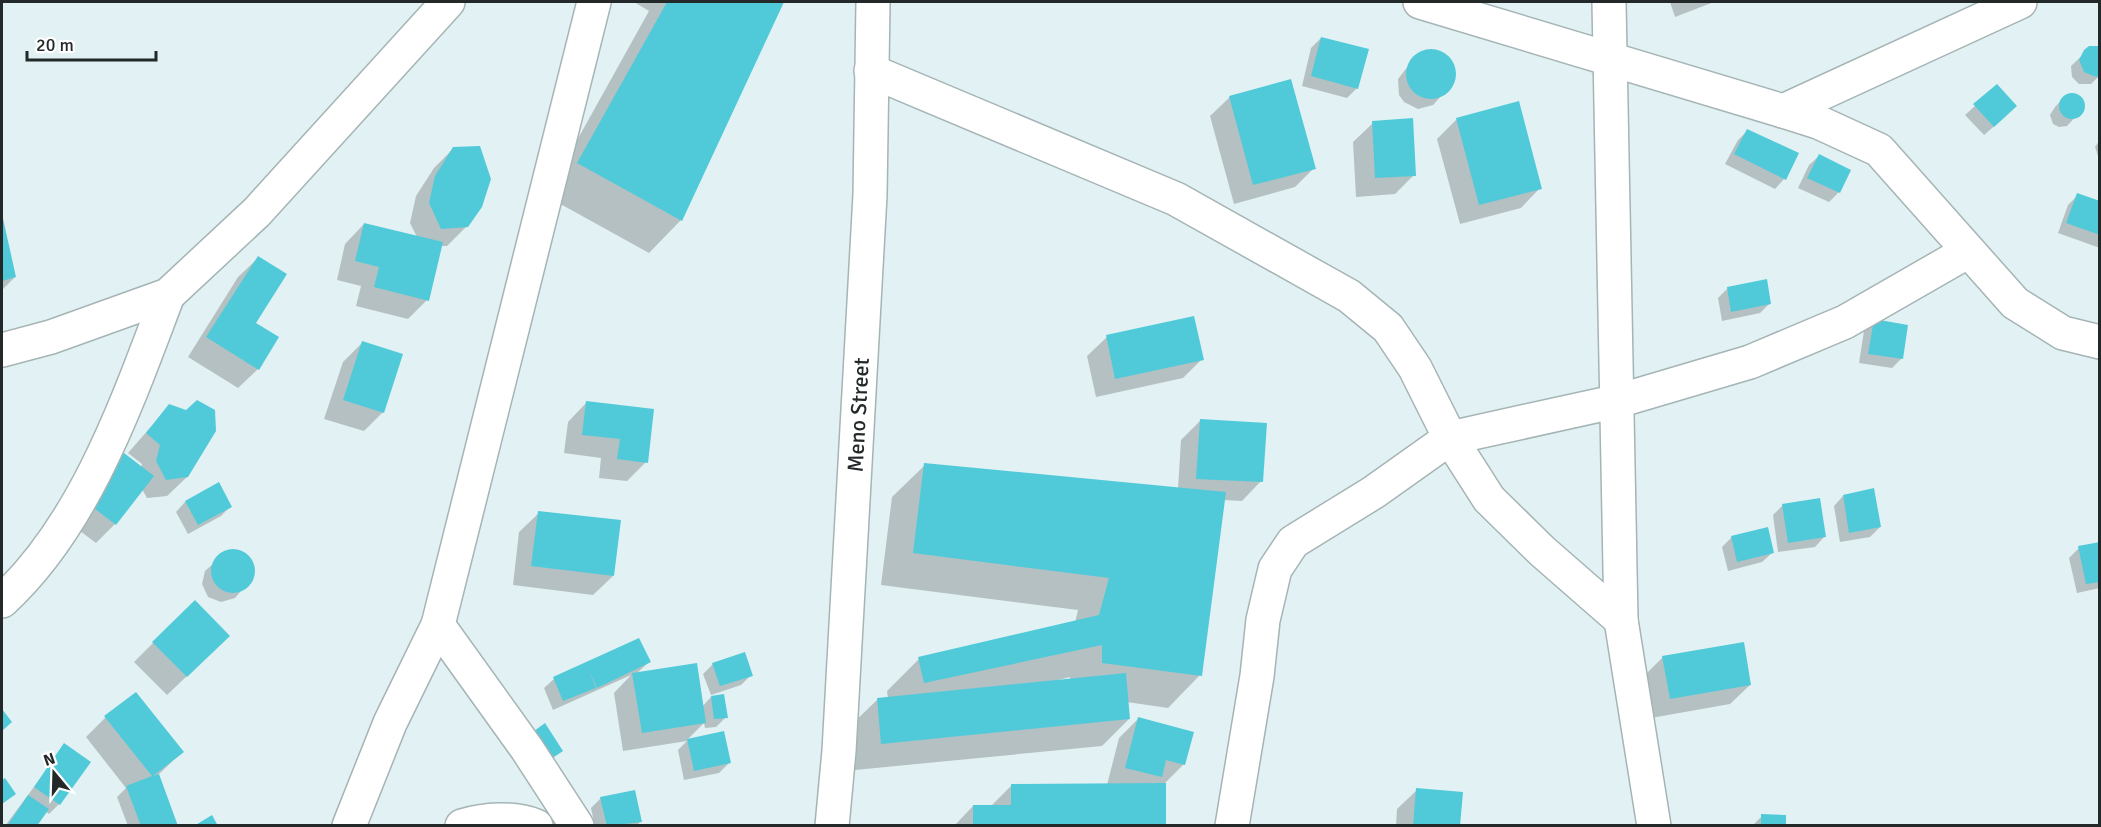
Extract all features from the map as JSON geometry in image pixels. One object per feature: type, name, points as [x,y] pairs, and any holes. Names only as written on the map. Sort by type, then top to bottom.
[{"type":"street","points":[[2,350],[51,337],[168,296],[257,212],[448,2]]},
{"type":"street","points":[[349,825],[390,723],[438,625],[594,2]]},
{"type":"street","name":"Meno Street","points":[[832,825],[839,740],[870,195],[873,2]]},
{"type":"street","points":[[1420,2],[1610,57],[1818,122],[1879,150],[1916,189],[1967,252],[2014,303],[2063,333],[2100,342]]},
{"type":"street","points":[[1609,2],[1621,620],[1654,825]]},
{"type":"street","points":[[1783,111],[2020,2]]},
{"type":"street","points":[[872,71],[1176,199],[1349,296],[1388,328],[1415,368],[1450,438],[1489,499],[1542,551],[1621,620]]},
{"type":"street","points":[[1232,825],[1257,676],[1263,620],[1275,568],[1293,542],[1374,492],[1450,438],[1618,401],[1750,362],[1845,322],[1967,252]]},
{"type":"street","points":[[2,601],[54,542],[89,481],[131,392],[168,296]]},
{"type":"street","points":[[438,625],[527,749],[577,825]]},
{"type":"street","points":[[462,825],[479,821],[526,822],[536,825]]},
{"type":"building","points":[[667,2],[784,2],[682,221],[577,163]]},
{"type":"building","points":[[1321,37],[1369,49],[1358,89],[1311,76]]},
{"type":"building","points":[[2089,46],[2100,46],[2100,75],[2096,77],[2084,72],[2079,60]]},
{"type":"building","points":[[1426,49],[1436,49],[1449,56],[1456,69],[1456,79],[1449,92],[1436,99],[1426,99],[1417,95],[1410,88],[1406,79],[1406,69],[1410,60],[1417,53]]},
{"type":"building","points":[[1291,79],[1316,169],[1253,185],[1229,96]]},
{"type":"building","points":[[1997,84],[2017,106],[1994,127],[1973,104]]},
{"type":"building","points":[[2072,93],[2081,97],[2085,106],[2081,115],[2072,119],[2063,115],[2059,106],[2063,97]]},
{"type":"building","points":[[1519,101],[1542,189],[1479,205],[1456,118]]},
{"type":"building","points":[[1413,118],[1416,176],[1375,178],[1372,121]]},
{"type":"building","points":[[1747,129],[1799,153],[1786,180],[1734,154]]},
{"type":"building","points":[[480,146],[491,179],[482,207],[468,227],[441,229],[429,203],[435,176],[453,147]]},
{"type":"building","points":[[1819,154],[1851,170],[1840,193],[1807,178]]},
{"type":"building","points":[[2077,193],[2100,201],[2100,235],[2066,223]]},
{"type":"building","points":[[2,214],[16,277],[2,281]]},
{"type":"building","points":[[364,223],[443,242],[429,301],[374,287],[379,267],[355,261]]},
{"type":"building","points":[[258,256],[287,274],[256,323],[279,337],[259,370],[206,337]]},
{"type":"building","points":[[1767,279],[1771,304],[1731,312],[1727,287]]},
{"type":"building","points":[[1194,316],[1204,360],[1115,379],[1106,335]]},
{"type":"building","points":[[1874,319],[1908,325],[1903,359],[1868,354]]},
{"type":"building","points":[[362,341],[403,354],[384,413],[343,400]]},
{"type":"building","points":[[197,400],[215,410],[216,431],[188,477],[166,480],[156,461],[160,445],[146,433],[169,404],[186,410]]},
{"type":"building","points":[[586,401],[654,409],[648,463],[617,459],[620,439],[582,435]]},
{"type":"building","points":[[1200,419],[1267,423],[1263,482],[1196,479]]},
{"type":"building","points":[[124,453],[154,476],[116,525],[86,502]]},
{"type":"building","points":[[924,463],[1226,492],[1202,676],[1102,663],[1102,645],[924,683],[918,657],[1099,615],[1109,578],[913,553]]},
{"type":"building","points":[[219,482],[232,507],[198,525],[185,501]]},
{"type":"building","points":[[1874,488],[1881,527],[1849,533],[1843,495]]},
{"type":"building","points":[[1820,498],[1826,537],[1788,543],[1782,504]]},
{"type":"building","points":[[538,511],[621,520],[614,576],[531,566]]},
{"type":"building","points":[[1768,527],[1774,553],[1737,562],[1731,536]]},
{"type":"building","points":[[2100,542],[2100,582],[2086,584],[2078,546]]},
{"type":"building","points":[[233,549],[248,556],[255,571],[248,586],[233,593],[218,586],[211,571],[218,556]]},
{"type":"building","points":[[195,600],[230,636],[187,677],[152,642]]},
{"type":"building","points":[[639,638],[651,662],[597,688],[588,669],[596,688],[563,701],[553,677]]},
{"type":"building","points":[[1744,642],[1751,685],[1670,699],[1662,656]]},
{"type":"building","points":[[745,652],[753,676],[720,686],[712,663]]},
{"type":"building","points":[[697,663],[706,723],[642,733],[632,673]]},
{"type":"building","points":[[1126,673],[1130,719],[881,744],[877,698]]},
{"type":"building","points":[[136,692],[184,752],[153,776],[159,774],[178,826],[141,826],[126,786],[152,776],[104,716]]},
{"type":"building","points":[[724,694],[728,718],[714,719],[711,696]]},
{"type":"building","points":[[2,709],[12,722],[2,731]]},
{"type":"building","points":[[1138,717],[1194,732],[1185,765],[1166,760],[1162,777],[1125,768]]},
{"type":"building","points":[[545,723],[563,751],[548,761],[530,734]]},
{"type":"building","points":[[724,731],[731,763],[694,771],[687,739]]},
{"type":"building","points":[[64,743],[91,762],[60,805],[34,787]]},
{"type":"building","points":[[5,778],[16,794],[2,804],[2,780]]},
{"type":"building","points":[[1166,783],[1166,826],[973,826],[973,805],[1011,805],[1011,784]]},
{"type":"building","points":[[1416,788],[1463,792],[1460,826],[1413,826]]},
{"type":"building","points":[[635,790],[642,822],[607,826],[600,797]]},
{"type":"building","points":[[28,795],[49,809],[37,826],[7,826]]},
{"type":"building","points":[[1761,814],[1786,815],[1786,826],[1761,826]]},
{"type":"building","points":[[212,815],[218,826],[194,826]]}]
